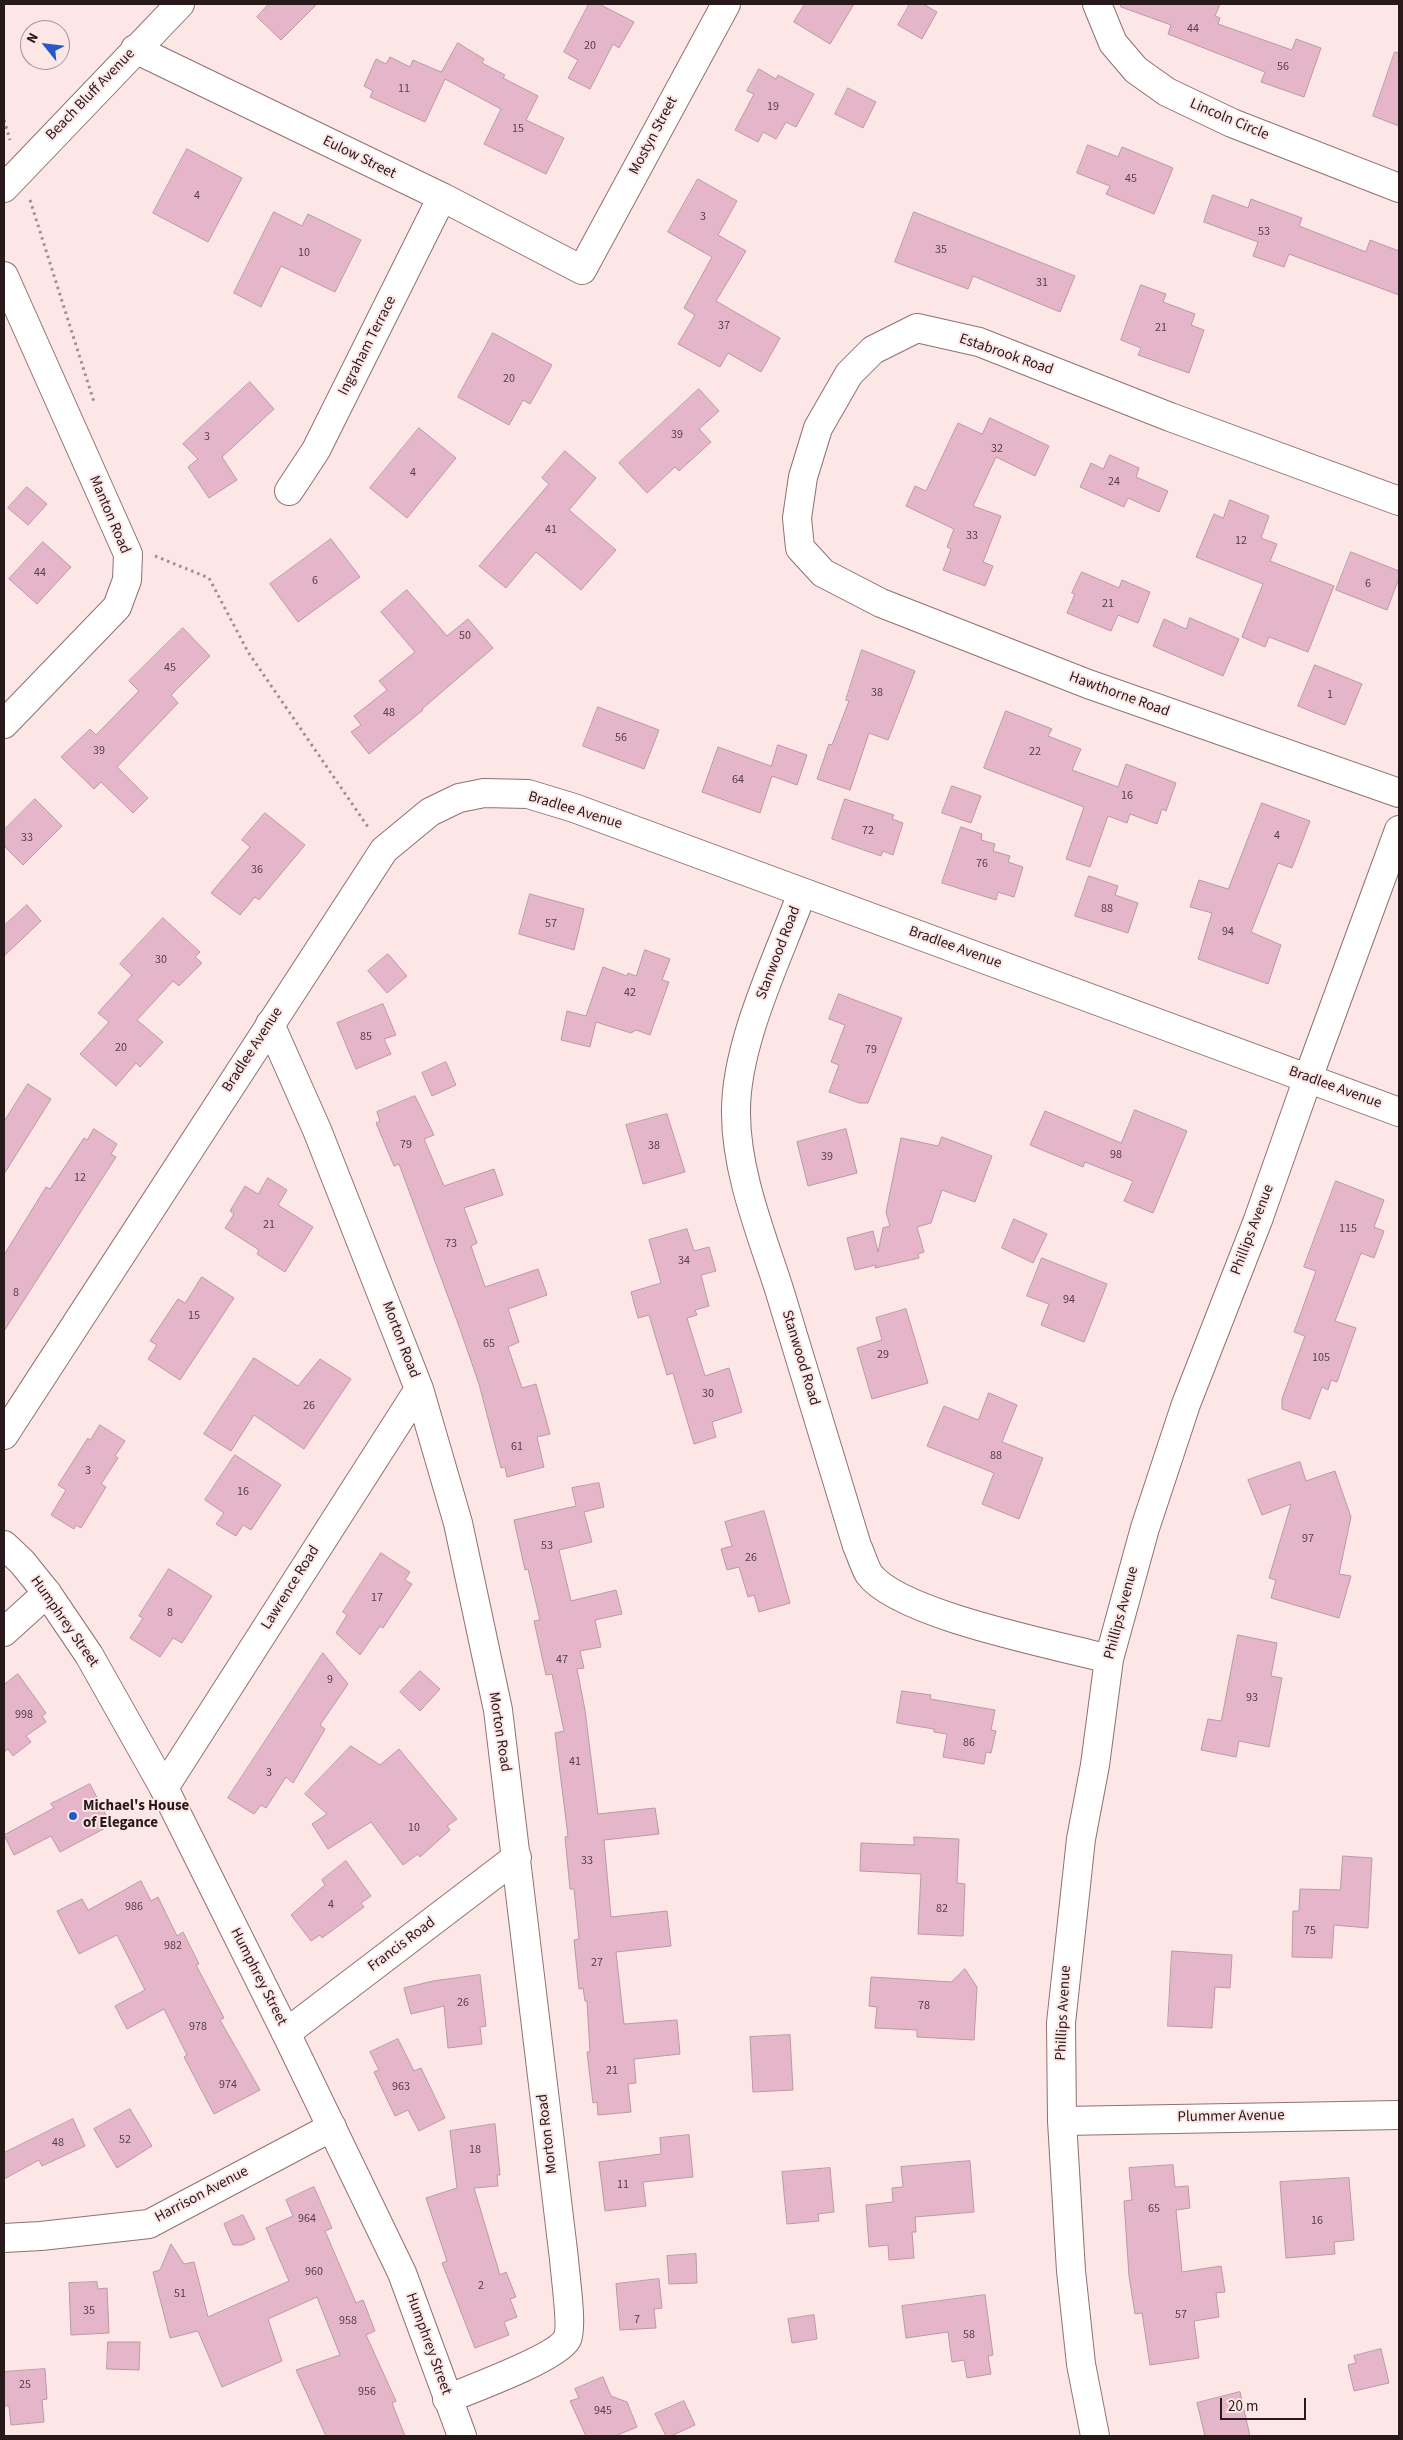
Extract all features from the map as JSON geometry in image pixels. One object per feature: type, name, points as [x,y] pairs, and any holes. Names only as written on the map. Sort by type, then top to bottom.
[{"type":"street","name":"Beach Bluff Avenue","points":[[12,179],[180,4]]},
{"type":"street","name":"Mostyn Street","points":[[582,270],[726,4]]},
{"type":"street","name":"Lincoln Circle","points":[[1097,4],[1113,43],[1136,70],[1167,92],[1232,123],[1399,188]]},
{"type":"street","name":"Eulow Street","points":[[135,49],[442,197],[582,270]]},
{"type":"street","name":"Ingraham Terrace","points":[[289,491],[316,450],[442,197]]},
{"type":"street","name":"Manton Road","points":[[4,276],[128,554],[127,580],[117,607],[4,724]]},
{"type":"street","name":"Estabrook Road","points":[[844,584],[823,573],[800,548],[797,518],[803,477],[818,428],[849,374],[873,350],[918,328],[979,342],[1170,417],[1399,501]]},
{"type":"street","name":"Hawthorne Road","points":[[844,584],[881,603],[1088,684],[1399,793]]},
{"type":"street","name":"Bradlee Avenue","points":[[4,1435],[384,850],[430,812],[459,798],[484,793],[528,794],[616,822],[802,893],[1037,977],[1399,1112]]},
{"type":"street","name":"Phillips Avenue","points":[[1095,2436],[1081,2364],[1071,2271],[1062,2121],[1061,2023],[1080,1839],[1095,1765],[1109,1659],[1145,1528],[1164,1468],[1258,1220],[1399,830]]},
{"type":"street","name":"Stanwood Road","points":[[802,893],[749,1032],[740,1069],[736,1113],[741,1161],[754,1209],[857,1546],[870,1574],[898,1597],[928,1610],[1109,1659]]},
{"type":"street","name":"Morton Road","points":[[270,1024],[317,1130],[419,1389],[458,1522],[498,1710],[564,2259],[569,2323],[568,2338],[560,2348],[535,2361],[447,2399]]},
{"type":"street","name":"Lawrence Road","points":[[164,1788],[419,1389]]},
{"type":"street","name":"Humphrey Street","points":[[4,1545],[22,1562],[47,1593],[88,1655],[164,1788],[286,2033],[402,2273],[462,2436]]},
{"type":"street","points":[[4,1632],[47,1593]]},
{"type":"street","name":"Francis Road","points":[[286,2033],[516,1857]]},
{"type":"street","name":"Plummer Avenue","points":[[1062,2121],[1399,2115]]},
{"type":"street","name":"Harrison Avenue","points":[[4,2238],[41,2236],[149,2224],[332,2127]]},
{"type":"path","points":[[4,120],[12,179],[96,407]]},
{"type":"path","points":[[150,547],[154,556],[209,578],[248,652],[384,850]]},
{"type":"building","points":[[269,4],[317,4],[281,40],[257,17]]},
{"type":"building","points":[[589,4],[599,4],[634,22],[619,48],[613,44],[590,89],[568,78],[578,60],[564,52]]},
{"type":"building","points":[[805,4],[854,4],[830,44],[794,22]]},
{"type":"building","points":[[910,4],[923,4],[937,12],[922,39],[898,25]]},
{"type":"building","points":[[1121,4],[1220,4],[1215,16],[1220,18],[1218,24],[1292,50],[1296,39],[1321,48],[1304,97],[1261,82],[1265,72],[1168,34],[1171,25],[1121,7]]},
{"type":"building","points":[[458,43],[484,59],[482,63],[505,75],[503,78],[538,96],[526,120],[564,138],[546,174],[484,144],[501,109],[445,79],[425,122],[370,97],[373,91],[364,86],[376,59],[386,64],[390,57],[410,67],[413,60],[441,72]]},
{"type":"building","points":[[1395,52],[1399,53],[1399,126],[1373,116]]},
{"type":"building","points":[[759,69],[776,79],[778,75],[814,94],[796,127],[786,122],[776,139],[763,132],[758,142],[735,130],[754,94],[747,91]]},
{"type":"building","points":[[848,88],[876,102],[863,128],[835,114]]},
{"type":"building","points":[[1088,145],[1118,157],[1122,147],[1173,168],[1154,214],[1106,194],[1110,186],[1077,173]]},
{"type":"building","points":[[187,149],[242,178],[208,242],[153,213]]},
{"type":"building","points":[[698,179],[737,201],[718,235],[746,251],[716,301],[780,338],[761,372],[728,353],[720,367],[678,344],[695,315],[684,308],[712,257],[668,232]]},
{"type":"building","points":[[1213,195],[1248,208],[1251,199],[1302,218],[1299,226],[1366,252],[1370,240],[1399,251],[1399,295],[1289,254],[1284,267],[1253,256],[1258,242],[1204,222]]},
{"type":"building","points":[[274,212],[302,226],[308,214],[361,240],[335,292],[281,266],[261,307],[234,293]]},
{"type":"building","points":[[914,212],[1075,276],[1060,312],[973,276],[968,289],[895,262]]},
{"type":"building","points":[[1141,285],[1166,294],[1163,302],[1195,314],[1191,325],[1204,330],[1189,373],[1138,355],[1141,348],[1121,340]]},
{"type":"building","points":[[493,333],[552,365],[530,404],[523,400],[509,425],[458,397]]},
{"type":"building","points":[[250,382],[274,409],[222,457],[237,480],[209,498],[188,467],[198,459],[183,444]]},
{"type":"building","points":[[699,389],[719,411],[699,429],[711,442],[679,471],[675,467],[647,493],[619,463]]},
{"type":"building","points":[[990,418],[1049,446],[1035,476],[996,457],[973,506],[1001,516],[983,562],[993,566],[985,586],[943,570],[951,549],[947,547],[954,529],[906,506],[915,486],[926,491],[958,423],[982,434]]},
{"type":"building","points":[[419,428],[456,458],[407,518],[370,488]]},
{"type":"building","points":[[565,451],[596,478],[569,510],[616,550],[581,590],[536,552],[506,588],[479,566],[549,484],[542,478]]},
{"type":"building","points":[[1110,455],[1139,468],[1136,477],[1168,491],[1159,512],[1128,498],[1124,507],[1080,487],[1091,463],[1103,469]]},
{"type":"building","points":[[27,487],[47,504],[28,525],[8,508]]},
{"type":"building","points":[[1230,500],[1269,516],[1261,538],[1277,544],[1270,561],[1334,586],[1308,652],[1269,637],[1265,647],[1242,637],[1263,584],[1196,557],[1214,514],[1223,518]]},
{"type":"building","points":[[331,539],[360,577],[298,622],[270,584]]},
{"type":"building","points":[[43,542],[71,567],[37,604],[9,579]]},
{"type":"building","points":[[1351,552],[1399,571],[1399,578],[1387,610],[1336,590]]},
{"type":"building","points":[[1082,572],[1119,588],[1122,580],[1150,592],[1138,623],[1118,615],[1111,631],[1067,613],[1075,594],[1072,593]]},
{"type":"building","points":[[407,590],[447,636],[468,619],[493,648],[423,710],[369,754],[351,732],[361,725],[354,716],[387,690],[379,681],[415,652],[381,612]]},
{"type":"building","points":[[1190,618],[1239,639],[1223,676],[1153,646],[1164,619],[1186,629]]},
{"type":"building","points":[[183,628],[210,656],[171,695],[178,703],[117,767],[148,798],[133,813],[101,782],[94,789],[61,757],[90,729],[96,735],[139,691],[129,681]]},
{"type":"building","points":[[862,650],[915,671],[888,740],[869,733],[850,790],[817,779],[829,744],[832,745],[849,701],[846,700]]},
{"type":"building","points":[[1315,665],[1362,684],[1345,725],[1298,706]]},
{"type":"building","points":[[598,707],[659,730],[644,769],[583,746]]},
{"type":"building","points":[[1006,711],[1052,729],[1048,736],[1081,749],[1072,770],[1118,787],[1126,764],[1176,783],[1166,811],[1162,809],[1157,824],[1130,814],[1127,823],[1108,816],[1090,867],[1066,859],[1084,807],[984,768]]},
{"type":"building","points":[[778,745],[807,755],[797,785],[772,776],[760,813],[702,792],[718,747],[771,766]]},
{"type":"building","points":[[952,786],[981,796],[971,823],[942,813]]},
{"type":"building","points":[[35,799],[62,826],[23,865],[4,846],[4,830]]},
{"type":"building","points":[[845,799],[894,815],[892,819],[903,823],[893,855],[883,851],[881,856],[832,839]]},
{"type":"building","points":[[1262,803],[1310,821],[1292,868],[1278,863],[1251,932],[1281,945],[1268,984],[1198,959],[1212,913],[1190,907],[1199,880],[1228,889]]},
{"type":"building","points":[[265,813],[305,845],[259,900],[255,897],[240,915],[211,893],[250,847],[242,840]]},
{"type":"building","points":[[961,827],[982,834],[981,840],[995,844],[993,851],[1010,856],[1008,862],[1023,867],[1014,897],[998,892],[996,900],[942,883]]},
{"type":"building","points":[[1089,876],[1118,886],[1115,895],[1138,903],[1128,933],[1075,916]]},
{"type":"building","points":[[530,894],[584,909],[574,950],[519,934]]},
{"type":"building","points":[[27,905],[41,921],[4,956],[4,926]]},
{"type":"building","points":[[163,918],[200,952],[195,957],[202,963],[179,986],[173,981],[137,1020],[163,1042],[140,1067],[136,1063],[116,1086],[80,1054],[109,1022],[98,1013],[132,975],[120,964]]},
{"type":"building","points":[[645,950],[670,959],[662,980],[669,982],[650,1035],[636,1030],[631,1033],[596,1022],[590,1047],[561,1040],[567,1011],[586,1016],[603,967],[627,976],[628,973],[636,976]]},
{"type":"building","points":[[388,954],[407,976],[387,993],[368,971]]},
{"type":"building","points":[[839,994],[902,1018],[868,1103],[859,1103],[829,1092],[839,1065],[831,1062],[845,1025],[829,1019]]},
{"type":"building","points":[[383,1004],[396,1035],[384,1039],[391,1054],[356,1069],[337,1023]]},
{"type":"building","points":[[446,1062],[456,1085],[432,1096],[422,1073]]},
{"type":"building","points":[[28,1084],[51,1099],[4,1174],[4,1122]]},
{"type":"building","points":[[415,1096],[434,1135],[424,1139],[444,1186],[494,1169],[503,1195],[464,1208],[477,1243],[471,1246],[485,1287],[538,1269],[547,1295],[508,1309],[519,1342],[508,1347],[522,1388],[536,1384],[550,1434],[537,1437],[544,1467],[507,1477],[505,1467],[501,1468],[479,1384],[460,1329],[399,1164],[394,1166],[376,1123],[380,1121],[377,1112]]},
{"type":"building","points":[[1135,1110],[1187,1131],[1153,1213],[1124,1201],[1133,1181],[1085,1162],[1083,1167],[1030,1145],[1045,1111],[1121,1143]]},
{"type":"building","points":[[667,1114],[685,1172],[643,1184],[626,1125]]},
{"type":"building","points":[[94,1129],[117,1144],[111,1154],[116,1157],[4,1331],[4,1255],[46,1187],[50,1189],[84,1138],[87,1140]]},
{"type":"building","points":[[846,1129],[857,1173],[808,1186],[797,1142]]},
{"type":"building","points":[[942,1137],[992,1156],[975,1202],[942,1190],[931,1223],[917,1227],[924,1252],[918,1254],[919,1258],[875,1268],[876,1265],[855,1270],[847,1238],[873,1231],[878,1252],[883,1228],[890,1226],[886,1212],[901,1138],[938,1146]]},
{"type":"building","points":[[268,1178],[287,1190],[278,1205],[313,1227],[285,1272],[257,1254],[259,1250],[225,1228],[234,1214],[230,1211],[245,1186],[258,1194]]},
{"type":"building","points":[[1336,1181],[1384,1200],[1374,1227],[1384,1231],[1374,1258],[1361,1253],[1335,1321],[1356,1328],[1337,1382],[1331,1380],[1328,1390],[1322,1387],[1310,1419],[1282,1409],[1282,1399],[1305,1336],[1294,1332],[1316,1271],[1304,1267]]},
{"type":"building","points":[[1014,1219],[1047,1234],[1033,1263],[1002,1248]]},
{"type":"building","points":[[687,1229],[694,1251],[709,1247],[716,1271],[701,1275],[709,1306],[695,1310],[697,1315],[687,1318],[705,1376],[729,1368],[742,1412],[712,1422],[716,1437],[694,1444],[673,1373],[667,1375],[649,1315],[638,1318],[631,1292],[661,1283],[649,1240]]},
{"type":"building","points":[[1042,1258],[1107,1284],[1084,1342],[1041,1325],[1049,1304],[1027,1296]]},
{"type":"building","points":[[202,1277],[234,1298],[180,1380],[148,1359],[157,1345],[150,1341],[178,1299],[185,1303]]},
{"type":"building","points":[[906,1309],[928,1383],[872,1399],[857,1348],[882,1340],[876,1318]]},
{"type":"building","points":[[254,1358],[298,1386],[320,1359],[351,1379],[304,1449],[254,1415],[231,1451],[204,1434]]},
{"type":"building","points":[[989,1393],[1017,1405],[1002,1442],[1043,1458],[1019,1519],[982,1504],[994,1473],[927,1446],[944,1406],[978,1420]]},
{"type":"building","points":[[100,1425],[125,1441],[115,1456],[118,1458],[101,1484],[106,1487],[81,1528],[76,1525],[74,1529],[51,1515],[66,1490],[58,1485],[88,1438],[90,1440]]},
{"type":"building","points":[[235,1455],[281,1485],[251,1530],[243,1525],[236,1536],[216,1524],[224,1513],[205,1500]]},
{"type":"building","points":[[1300,1462],[1306,1481],[1335,1471],[1351,1517],[1339,1574],[1351,1576],[1339,1618],[1271,1598],[1276,1580],[1269,1578],[1291,1504],[1262,1515],[1248,1480]]},
{"type":"building","points":[[599,1483],[604,1507],[584,1512],[592,1542],[559,1550],[571,1601],[616,1590],[622,1614],[595,1620],[601,1647],[580,1651],[584,1668],[577,1669],[585,1710],[598,1814],[655,1808],[659,1834],[604,1840],[611,1917],[667,1911],[671,1946],[616,1952],[624,2024],[677,2020],[680,2054],[634,2059],[636,2083],[628,2084],[631,2112],[598,2115],[597,2102],[593,2103],[587,2052],[590,2052],[587,2001],[585,2001],[583,1988],[579,1989],[574,1940],[579,1939],[574,1889],[570,1889],[565,1837],[568,1836],[555,1733],[564,1731],[552,1674],[546,1675],[534,1621],[540,1620],[528,1569],[525,1570],[514,1520],[576,1506],[572,1488]]},
{"type":"building","points":[[764,1511],[790,1603],[759,1612],[754,1595],[748,1597],[739,1567],[727,1570],[721,1549],[732,1546],[725,1522]]},
{"type":"building","points":[[381,1553],[410,1572],[405,1580],[412,1584],[383,1628],[380,1626],[360,1655],[336,1633],[347,1615],[343,1612]]},
{"type":"building","points":[[169,1569],[212,1596],[182,1643],[173,1638],[160,1657],[130,1638],[143,1618],[139,1616]]},
{"type":"building","points":[[1238,1635],[1277,1643],[1271,1676],[1282,1678],[1269,1747],[1239,1741],[1236,1757],[1201,1750],[1208,1719],[1221,1721]]},
{"type":"building","points":[[323,1653],[348,1684],[320,1725],[325,1729],[293,1783],[286,1777],[266,1808],[261,1805],[254,1814],[228,1798]]},
{"type":"building","points":[[420,1671],[440,1689],[420,1711],[400,1692]]},
{"type":"building","points":[[18,1674],[46,1713],[42,1716],[46,1722],[26,1736],[31,1742],[13,1756],[8,1749],[4,1752],[4,1685]]},
{"type":"building","points":[[902,1691],[931,1695],[930,1699],[995,1710],[991,1730],[996,1731],[991,1753],[986,1752],[984,1764],[943,1757],[947,1734],[934,1732],[934,1729],[897,1723]]},
{"type":"building","points":[[351,1746],[380,1765],[399,1749],[457,1819],[447,1826],[450,1830],[420,1857],[418,1854],[403,1865],[371,1822],[328,1849],[312,1824],[327,1814],[305,1794]]},
{"type":"building","name":"Michael's House of Elegance","points":[[90,1784],[111,1825],[60,1852],[51,1836],[14,1855],[4,1835],[54,1808],[51,1804]]},
{"type":"building","points":[[914,1837],[959,1839],[957,1883],[965,1884],[963,1936],[918,1934],[921,1874],[860,1871],[861,1843],[914,1845]]},
{"type":"building","points":[[1343,1856],[1372,1858],[1368,1928],[1334,1925],[1332,1958],[1292,1957],[1293,1911],[1299,1911],[1300,1889],[1340,1890]]},
{"type":"building","points":[[346,1861],[371,1896],[361,1903],[364,1907],[322,1938],[320,1935],[311,1941],[291,1915],[325,1885],[322,1880]]},
{"type":"building","points":[[141,1881],[151,1901],[158,1897],[177,1936],[183,1932],[199,1964],[196,1965],[224,2018],[220,2020],[260,2090],[214,2114],[184,2057],[187,2055],[164,2009],[127,2029],[115,2006],[145,1990],[117,1935],[79,1954],[57,1911],[82,1899],[88,1910]]},
{"type":"building","points":[[1172,1951],[1232,1955],[1230,1988],[1215,1987],[1212,2028],[1168,2026]]},
{"type":"building","points":[[965,1969],[977,1987],[974,2040],[917,2037],[917,2030],[875,2028],[877,2007],[869,2006],[871,1977],[951,1982]]},
{"type":"building","points":[[480,1975],[486,2026],[480,2027],[482,2044],[448,2048],[444,2006],[411,2014],[404,1988],[433,1981]]},
{"type":"building","points":[[790,2035],[793,2090],[753,2092],[750,2037]]},
{"type":"building","points":[[398,2039],[414,2071],[421,2068],[445,2118],[419,2131],[408,2110],[395,2116],[374,2072],[379,2070],[370,2052]]},
{"type":"building","points":[[130,2109],[152,2146],[117,2168],[94,2129]]},
{"type":"building","points":[[73,2119],[85,2146],[42,2166],[39,2160],[4,2179],[4,2153]]},
{"type":"building","points":[[495,2124],[500,2175],[497,2175],[498,2186],[474,2188],[500,2275],[506,2272],[516,2297],[510,2299],[517,2317],[504,2322],[509,2335],[475,2348],[442,2263],[447,2261],[426,2198],[457,2188],[450,2131]]},
{"type":"building","points":[[689,2135],[693,2177],[643,2182],[646,2206],[605,2211],[599,2162],[661,2154],[660,2138]]},
{"type":"building","points":[[970,2161],[974,2212],[915,2217],[916,2232],[912,2232],[914,2258],[889,2260],[888,2245],[869,2247],[866,2205],[893,2202],[892,2188],[903,2187],[901,2167]]},
{"type":"building","points":[[1173,2165],[1175,2187],[1188,2186],[1190,2208],[1176,2210],[1182,2272],[1221,2266],[1225,2292],[1216,2293],[1219,2317],[1194,2321],[1199,2358],[1150,2365],[1142,2313],[1135,2314],[1129,2276],[1124,2201],[1132,2200],[1129,2168]]},
{"type":"building","points":[[830,2168],[834,2212],[818,2214],[819,2221],[787,2224],[782,2172]]},
{"type":"building","points":[[1349,2178],[1354,2240],[1334,2242],[1335,2254],[1286,2258],[1280,2182]]},
{"type":"building","points":[[314,2187],[332,2228],[325,2231],[356,2303],[363,2300],[375,2331],[366,2335],[396,2401],[392,2403],[405,2436],[326,2436],[296,2370],[340,2355],[317,2297],[268,2319],[282,2361],[222,2387],[198,2331],[170,2338],[153,2272],[160,2270],[171,2244],[184,2264],[194,2262],[208,2317],[289,2281],[266,2228],[293,2216],[286,2200]]},
{"type":"building","points":[[243,2215],[255,2239],[242,2245],[233,2245],[224,2224]]},
{"type":"building","points":[[696,2254],[697,2283],[669,2284],[667,2256]]},
{"type":"building","points":[[659,2279],[662,2308],[654,2309],[656,2328],[620,2330],[616,2284]]},
{"type":"building","points":[[97,2282],[98,2289],[107,2288],[109,2333],[71,2335],[69,2283]]},
{"type":"building","points":[[985,2295],[993,2355],[988,2356],[991,2374],[967,2378],[964,2360],[952,2362],[948,2332],[906,2338],[902,2306]]},
{"type":"building","points":[[814,2315],[817,2339],[792,2343],[788,2319]]},
{"type":"building","points":[[108,2342],[140,2342],[139,2370],[107,2369]]},
{"type":"building","points":[[1381,2349],[1389,2383],[1354,2391],[1348,2365],[1356,2363],[1354,2356]]},
{"type":"building","points":[[45,2369],[47,2399],[42,2400],[44,2422],[11,2425],[9,2406],[4,2406],[4,2372]]},
{"type":"building","points":[[603,2377],[611,2396],[627,2402],[637,2427],[615,2436],[586,2436],[570,2401],[579,2398],[575,2389]]},
{"type":"building","points":[[1240,2392],[1250,2436],[1205,2436],[1197,2403]]},
{"type":"building","points":[[684,2401],[695,2425],[671,2436],[666,2436],[655,2414]]},
{"type":"place","name":"Michael's House of Elegance","points":[[73,1816]]}]
